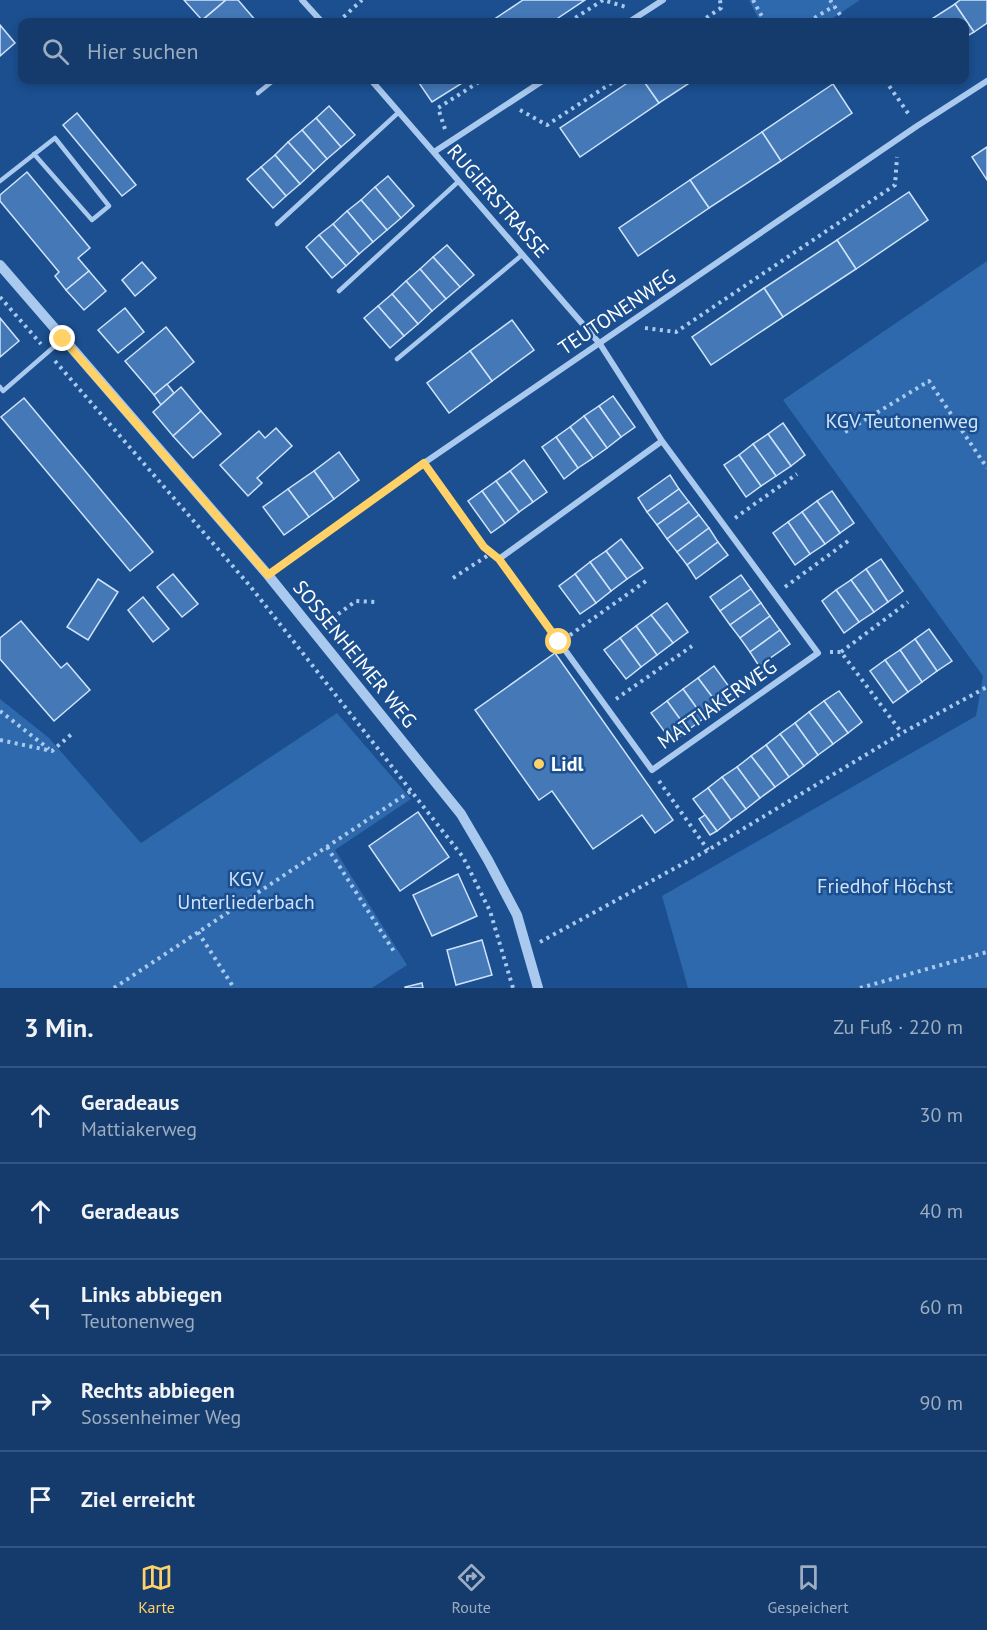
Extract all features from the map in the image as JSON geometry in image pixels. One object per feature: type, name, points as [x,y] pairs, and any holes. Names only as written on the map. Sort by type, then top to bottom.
[{"type":"street","points":[[302,0],[318,18]]},
{"type":"street","points":[[636,18],[663,0]]},
{"type":"street","name":"TEUTONENWEG","points":[[268,575],[424,463],[917,126],[987,81]]},
{"type":"street","name":"RUGIERSTRASSE","points":[[374,84],[600,344]]},
{"type":"street","points":[[434,152],[538,84]]},
{"type":"street","name":"SOSSENHEIMER WEG","points":[[0,265],[268,575],[461,814],[517,915],[538,988]]},
{"type":"street","points":[[600,344],[662,441],[818,653]]},
{"type":"street","points":[[499,559],[662,441]]},
{"type":"street","name":"MATTIAKERWEG","points":[[499,559],[652,770],[818,653]]},
{"type":"lane","points":[[258,93],[269,84]]},
{"type":"lane","points":[[277,224],[399,112]]},
{"type":"lane","points":[[0,181],[34,154],[55,138],[109,206],[92,220],[34,154]]},
{"type":"lane","points":[[339,291],[459,181]]},
{"type":"lane","points":[[398,359],[522,255]]},
{"type":"lane","points":[[0,387],[3,391],[63,339]]},
{"type":"path","points":[[342,18],[362,0]]},
{"type":"path","points":[[575,18],[603,0],[644,13]]},
{"type":"path","points":[[706,18],[721,8],[720,0]]},
{"type":"path","points":[[753,0],[763,18]]},
{"type":"path","points":[[830,0],[842,18]]},
{"type":"path","points":[[814,18],[834,6]]},
{"type":"path","points":[[450,143],[438,108],[476,84]]},
{"type":"path","points":[[508,103],[548,125],[610,84]]},
{"type":"path","points":[[888,84],[917,126]]},
{"type":"path","points":[[627,325],[676,332],[895,185],[898,139]]},
{"type":"path","points":[[0,297],[250,586],[463,857],[490,911],[513,988]]},
{"type":"path","points":[[845,432],[929,381],[987,468]]},
{"type":"path","points":[[424,463],[484,547],[499,559]]},
{"type":"path","points":[[724,526],[796,474]]},
{"type":"path","points":[[775,595],[848,541]]},
{"type":"path","points":[[453,578],[486,556],[499,559]]},
{"type":"path","points":[[559,642],[646,581]]},
{"type":"path","points":[[314,632],[356,601],[375,602]]},
{"type":"path","points":[[818,653],[841,652],[908,602]]},
{"type":"path","points":[[605,706],[692,646]]},
{"type":"path","points":[[841,652],[902,733]]},
{"type":"path","points":[[526,950],[708,850],[902,733],[987,687]]},
{"type":"path","points":[[0,711],[52,751]]},
{"type":"path","points":[[52,751],[74,732]]},
{"type":"path","points":[[0,740],[52,751]]},
{"type":"path","points":[[652,770],[708,850]]},
{"type":"path","points":[[114,988],[411,791]]},
{"type":"path","points":[[327,847],[395,953]]},
{"type":"path","points":[[198,932],[234,988]]},
{"type":"path","points":[[860,988],[987,952]]},
{"type":"green space","points":[[749,0],[860,0],[833,18],[758,18]]},
{"type":"green space","points":[[987,261],[987,988],[688,988],[662,896],[976,716],[983,676],[783,400]]},
{"type":"green space","name":"KGV Unterliederbach","points":[[0,699],[49,738],[141,843],[337,713],[411,799],[335,850],[407,965],[372,988],[0,988]]},
{"type":"building","points":[[184,0],[226,0],[204,18],[200,18]]},
{"type":"building","points":[[226,0],[238,0],[254,18],[205,18]]},
{"type":"building","points":[[523,0],[585,0],[558,18],[496,18]]},
{"type":"building","points":[[960,0],[987,0],[987,23],[974,32],[969,25],[969,18],[964,18],[955,4]]},
{"type":"building","points":[[955,4],[964,18],[933,18]]},
{"type":"building","points":[[0,25],[15,43],[0,56]]},
{"type":"building","points":[[969,25],[974,32],[969,35]]},
{"type":"building","points":[[420,84],[461,84],[432,102]]},
{"type":"building","points":[[626,84],[646,84],[659,103],[580,157],[560,128]]},
{"type":"building","points":[[646,84],[688,84],[659,103]]},
{"type":"building","points":[[833,84],[852,113],[781,161],[762,132]]},
{"type":"building","points":[[329,106],[355,135],[341,147],[316,118]]},
{"type":"building","points":[[77,113],[136,185],[122,196],[63,125]]},
{"type":"building","points":[[316,118],[341,147],[327,159],[302,130]]},
{"type":"building","points":[[302,130],[327,159],[314,171],[288,142]]},
{"type":"building","points":[[762,132],[781,161],[709,208],[690,180]]},
{"type":"building","points":[[288,142],[314,171],[300,184],[275,155]]},
{"type":"building","points":[[987,147],[987,180],[972,157]]},
{"type":"building","points":[[275,155],[300,184],[286,196],[261,167]]},
{"type":"building","points":[[261,167],[286,196],[273,208],[247,179]]},
{"type":"building","points":[[27,172],[90,248],[78,258],[89,271],[66,290],[55,276],[59,272],[0,201],[0,195]]},
{"type":"building","points":[[388,176],[414,206],[401,218],[375,187]]},
{"type":"building","points":[[690,180],[709,208],[638,256],[619,228]]},
{"type":"building","points":[[375,187],[401,218],[387,230],[361,200]]},
{"type":"building","points":[[909,192],[928,220],[856,269],[837,240]]},
{"type":"building","points":[[361,200],[387,230],[373,242],[347,211]]},
{"type":"building","points":[[347,211],[373,242],[359,254],[333,224]]},
{"type":"building","points":[[333,224],[359,254],[346,266],[319,235]]},
{"type":"building","points":[[319,235],[346,266],[332,278],[306,247]]},
{"type":"building","points":[[837,240],[856,269],[783,317],[764,288]]},
{"type":"building","points":[[447,245],[474,275],[460,287],[433,257]]},
{"type":"building","points":[[433,257],[460,287],[446,299],[420,269]]},
{"type":"building","points":[[142,262],[156,278],[135,296],[122,280]]},
{"type":"building","points":[[420,269],[446,299],[432,311],[406,281]]},
{"type":"building","points":[[89,271],[106,291],[84,310],[66,290]]},
{"type":"building","points":[[406,281],[432,311],[418,324],[392,294]]},
{"type":"building","points":[[764,288],[783,317],[711,365],[692,337]]},
{"type":"building","points":[[392,294],[418,324],[404,336],[378,306]]},
{"type":"building","points":[[378,306],[404,336],[390,348],[364,318]]},
{"type":"building","points":[[125,308],[144,332],[118,353],[98,330]]},
{"type":"building","points":[[0,318],[19,341],[0,357]]},
{"type":"building","points":[[512,320],[534,350],[492,381],[470,351]]},
{"type":"building","points":[[166,327],[194,362],[154,395],[125,361]]},
{"type":"building","points":[[470,351],[492,381],[449,413],[427,383]]},
{"type":"building","points":[[167,384],[174,393],[161,405],[154,395]]},
{"type":"building","points":[[181,387],[201,411],[173,436],[153,412]]},
{"type":"building","points":[[613,396],[635,427],[621,437],[599,406]]},
{"type":"building","points":[[24,398],[153,552],[130,571],[1,417]]},
{"type":"building","points":[[599,406],[621,437],[607,448],[584,416]]},
{"type":"building","points":[[201,411],[221,434],[193,458],[173,436]]},
{"type":"building","points":[[584,416],[607,448],[593,458],[570,427]]},
{"type":"building","points":[[783,423],[805,455],[791,466],[768,434]]},
{"type":"building","points":[[570,427],[593,458],[578,468],[556,437]]},
{"type":"building","points":[[276,428],[292,446],[257,478],[262,483],[248,496],[220,465],[259,431],[265,438]]},
{"type":"building","points":[[768,434],[791,466],[776,476],[753,444]]},
{"type":"building","points":[[556,437],[578,468],[564,479],[542,447]]},
{"type":"building","points":[[753,444],[776,476],[761,486],[739,455]]},
{"type":"building","points":[[339,452],[359,480],[334,499],[314,471]]},
{"type":"building","points":[[739,455],[761,486],[746,497],[724,465]]},
{"type":"building","points":[[524,460],[547,492],[533,502],[510,471]]},
{"type":"building","points":[[314,471],[334,499],[309,517],[288,489]]},
{"type":"building","points":[[510,471],[533,502],[519,512],[496,481]]},
{"type":"building","points":[[670,475],[679,489],[647,512],[638,498]]},
{"type":"building","points":[[496,481],[519,512],[505,523],[482,491]]},
{"type":"building","points":[[288,489],[309,517],[284,535],[263,507]]},
{"type":"building","points":[[679,489],[689,502],[657,525],[647,512]]},
{"type":"building","points":[[482,491],[505,523],[491,533],[468,501]]},
{"type":"building","points":[[832,491],[854,523],[840,533],[817,501]]},
{"type":"building","points":[[817,501],[840,533],[825,544],[802,512]]},
{"type":"building","points":[[689,502],[699,515],[667,539],[657,525]]},
{"type":"building","points":[[802,512],[825,544],[810,554],[788,522]]},
{"type":"building","points":[[699,515],[709,528],[677,552],[667,539]]},
{"type":"building","points":[[788,522],[810,554],[795,565],[773,533]]},
{"type":"building","points":[[709,528],[718,542],[687,565],[677,552]]},
{"type":"building","points":[[621,539],[643,568],[627,579],[606,551]]},
{"type":"building","points":[[718,542],[728,555],[696,579],[687,565]]},
{"type":"building","points":[[606,551],[627,579],[611,591],[590,562]]},
{"type":"building","points":[[881,559],[903,591],[888,602],[866,569]]},
{"type":"building","points":[[590,562],[611,591],[596,603],[575,574]]},
{"type":"building","points":[[866,569],[888,602],[874,612],[851,580]]},
{"type":"building","points":[[173,574],[198,604],[182,617],[157,587]]},
{"type":"building","points":[[575,574],[596,603],[580,614],[559,586]]},
{"type":"building","points":[[741,575],[751,589],[720,611],[710,597]]},
{"type":"building","points":[[98,579],[118,592],[88,640],[67,627]]},
{"type":"building","points":[[851,580],[874,612],[859,622],[836,590]]},
{"type":"building","points":[[751,589],[761,603],[730,625],[720,611]]},
{"type":"building","points":[[836,590],[859,622],[844,633],[822,601]]},
{"type":"building","points":[[143,597],[169,629],[153,642],[128,610]]},
{"type":"building","points":[[667,603],[688,632],[673,643],[651,615]]},
{"type":"building","points":[[761,603],[770,616],[740,638],[730,625]]},
{"type":"building","points":[[651,615],[673,643],[657,655],[636,626]]},
{"type":"building","points":[[770,616],[780,630],[750,652],[740,638]]},
{"type":"building","points":[[21,621],[61,668],[67,663],[90,690],[54,721],[0,659],[0,638]]},
{"type":"building","points":[[636,626],[657,655],[641,667],[620,638]]},
{"type":"building","points":[[929,629],[952,661],[937,671],[915,639]]},
{"type":"building","points":[[780,630],[790,644],[759,666],[750,652]]},
{"type":"building","points":[[620,638],[641,667],[626,679],[604,650]]},
{"type":"building","points":[[915,639],[937,671],[922,682],[900,650]]},
{"type":"building","points":[[900,650],[922,682],[908,692],[885,660]]},
{"type":"building","points":[[555,653],[673,820],[655,833],[642,815],[593,849],[552,791],[539,800],[475,710]]},
{"type":"building","points":[[885,660],[908,692],[893,703],[870,671]]},
{"type":"building","points":[[714,666],[735,695],[719,706],[698,678]]},
{"type":"building","points":[[698,678],[719,706],[704,718],[683,689]]},
{"type":"building","points":[[683,689],[704,718],[688,730],[667,701]]},
{"type":"building","points":[[839,691],[862,722],[848,733],[824,701]]},
{"type":"building","points":[[667,701],[688,730],[672,742],[651,713]]},
{"type":"building","points":[[824,701],[848,733],[833,744],[809,712]]},
{"type":"building","points":[[809,712],[833,744],[818,755],[795,723]]},
{"type":"building","points":[[795,723],[818,755],[804,766],[780,734]]},
{"type":"building","points":[[780,734],[804,766],[789,777],[766,745]]},
{"type":"building","points":[[766,745],[789,777],[775,787],[751,756]]},
{"type":"building","points":[[751,756],[775,787],[760,798],[737,767]]},
{"type":"building","points":[[737,767],[760,798],[746,809],[722,777]]},
{"type":"building","points":[[722,777],[746,809],[731,820],[708,788]]},
{"type":"building","points":[[708,788],[731,820],[717,831],[693,799]]},
{"type":"building","points":[[418,812],[449,857],[400,891],[369,846]]},
{"type":"building","points":[[705,815],[717,831],[710,835],[699,819]]},
{"type":"building","points":[[458,874],[477,916],[432,936],[413,895]]},
{"type":"building","points":[[482,940],[492,975],[456,985],[447,950]]},
{"type":"building","points":[[422,983],[423,988],[405,988],[405,987]]},
{"type":"place","name":"Lidl","points":[[539,764]]},
{"type":"route","points":[[63,339],[268,575],[424,463],[484,547],[499,559],[559,642]]},
{"type":"park label","name":"KGV Teutonenweg","points":[[902,421]]},
{"type":"park label","name":"Friedhof Höchst","points":[[885,886]]}]
